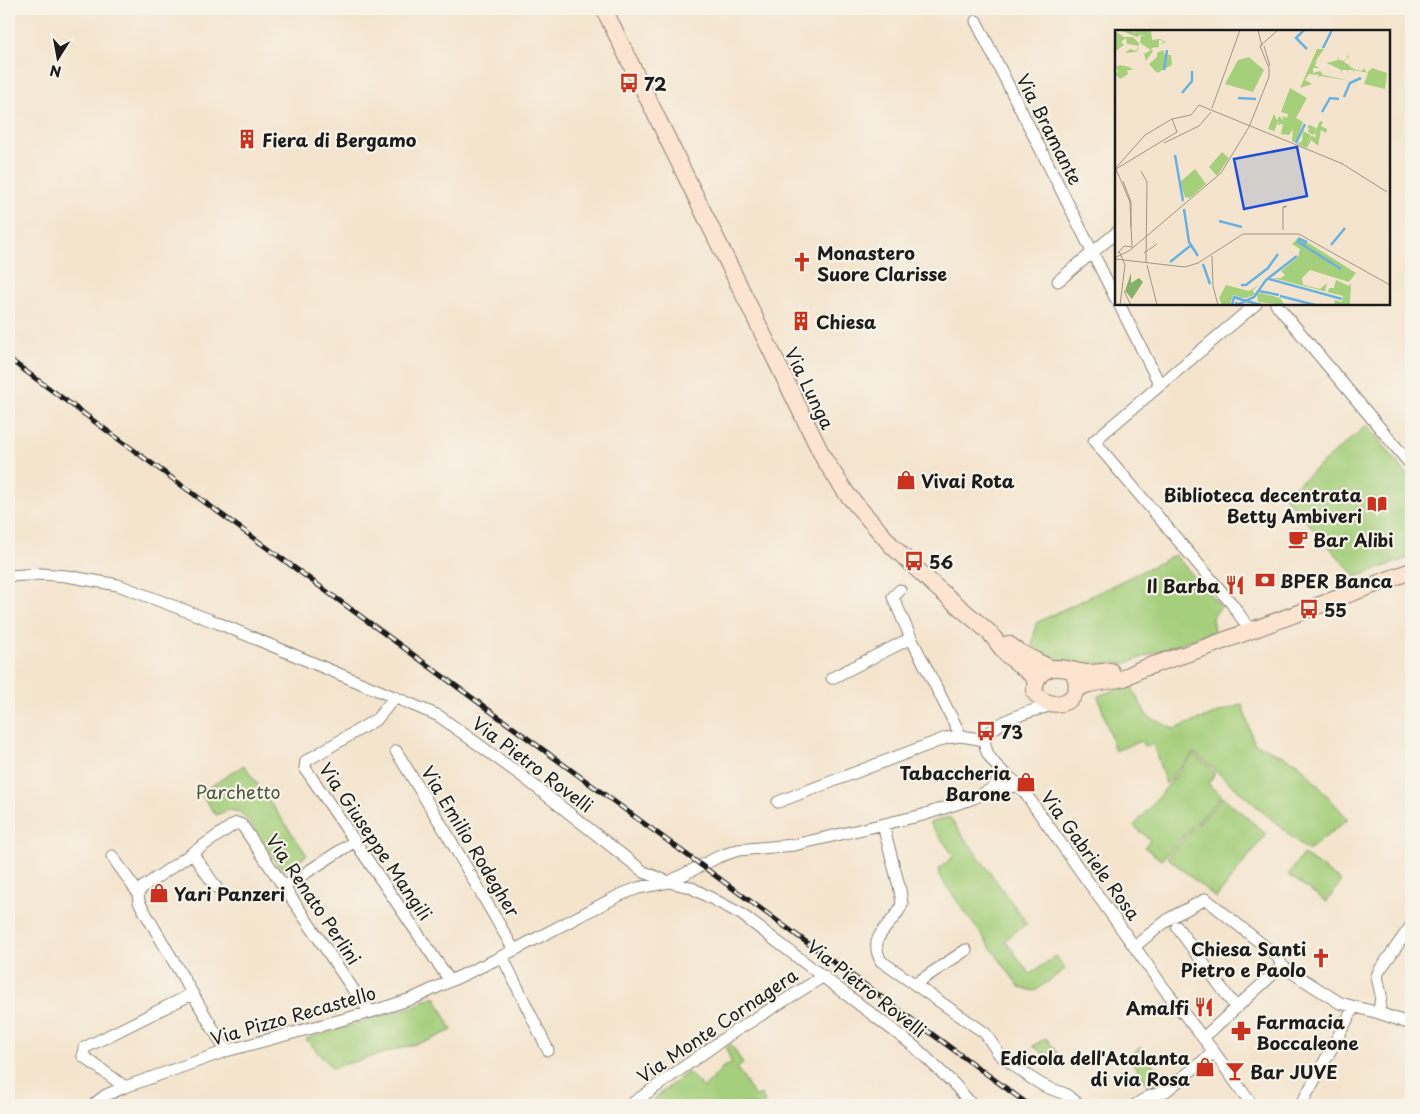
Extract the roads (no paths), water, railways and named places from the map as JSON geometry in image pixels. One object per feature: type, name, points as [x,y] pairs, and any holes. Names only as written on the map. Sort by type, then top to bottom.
[{"type":"street","name":"Via Lunga","points":[[604,9],[824,459],[847,494],[892,546],[990,633],[1021,653],[1050,668]]},
{"type":"street","name":"Via Bramante","points":[[976,21],[1115,297]]},
{"type":"street","points":[[1058,281],[1115,234]]},
{"type":"street","points":[[1120,305],[1160,385]]},
{"type":"street","points":[[1250,630],[1232,604],[1094,441],[1255,305]]},
{"type":"street","points":[[1279,305],[1411,465]]},
{"type":"street","points":[[1078,688],[1089,684],[1124,678],[1141,669],[1204,648],[1411,571]]},
{"type":"street","name":"Via Pietro Rovelli","points":[[9,576],[41,574],[118,585],[218,622],[440,716],[522,776],[644,872],[696,890],[741,914],[915,1047],[955,1085],[972,1105]]},
{"type":"street","points":[[900,590],[893,597],[911,638],[962,736]]},
{"type":"street","name":"Via Lunga","points":[[990,633],[1006,654],[1032,675],[1035,687]]},
{"type":"street","points":[[832,678],[911,638]]},
{"type":"street","points":[[1026,712],[1035,687],[1044,672],[1050,668],[1063,668],[1089,673],[1141,669]]},
{"type":"street","points":[[778,802],[946,738],[962,736],[986,740],[994,729],[1026,712],[1066,701],[1074,695],[1078,688],[1077,680],[1072,671]]},
{"type":"street","points":[[1035,687],[1045,703],[1055,704]]},
{"type":"street","name":"Via Giuseppe Mangili","points":[[395,697],[378,719],[304,765],[450,981]]},
{"type":"street","name":"Via Gabriele Rosa","points":[[986,740],[986,750],[998,768],[1020,786],[1163,987],[1214,1052],[1252,1105]]},
{"type":"street","name":"Via Emilio Rodegher","points":[[396,751],[447,834],[514,950]]},
{"type":"street","points":[[994,788],[998,779],[998,768]]},
{"type":"street","name":"Via Gabriele Rosa","points":[[994,788],[1020,786]]},
{"type":"street","name":"Via Pizzo Recastello","points":[[93,1105],[125,1087],[226,1051],[371,1012],[414,998],[514,950],[620,895],[638,888],[669,882],[710,861],[738,850],[794,845],[883,825],[923,815],[966,801],[994,788]]},
{"type":"street","name":"Via Renato Perlini","points":[[192,853],[232,825],[237,824],[246,828],[284,887],[371,1012]]},
{"type":"street","points":[[883,825],[902,904],[876,942],[876,951],[881,960],[985,1033],[1000,1054],[1030,1078],[1065,1094],[1080,1105]]},
{"type":"street","points":[[284,887],[355,841]]},
{"type":"street","points":[[138,893],[143,887],[192,853],[216,887]]},
{"type":"street","points":[[112,856],[138,893],[139,902],[226,1051]]},
{"type":"street","name":"Via Gabriele Rosa","points":[[1134,946],[1170,918],[1206,899],[1278,957],[1282,966]]},
{"type":"street","points":[[1379,1013],[1381,995],[1377,976],[1411,926]]},
{"type":"street","points":[[1177,927],[1237,1007]]},
{"type":"street","points":[[915,984],[966,950]]},
{"type":"street","points":[[502,956],[548,1050]]},
{"type":"street","points":[[1203,1038],[1282,966],[1340,1003],[1411,1024]]},
{"type":"street","name":"Via Monte Cornagera","points":[[635,1104],[732,1033],[824,976]]},
{"type":"street","points":[[125,1087],[83,1056],[84,1048],[192,994]]},
{"type":"street","points":[[1301,1105],[1354,1007]]},
{"type":"street","points":[[1135,1105],[1148,1097],[1166,1091],[1214,1052]]},
{"type":"railway","points":[[9,359],[1029,1105]]},
{"type":"place","name":"72","points":[[629,83]]},
{"type":"place","name":"Fiera di Bergamo","points":[[247,139]]},
{"type":"place","name":"Monastero Suore Clarisse","points":[[802,262]]},
{"type":"place","name":"Chiesa","points":[[801,321]]},
{"type":"place","name":"Vivai Rota","points":[[906,480]]},
{"type":"place","name":"Biblioteca decentrata Betty Ambiveri","points":[[1377,504]]},
{"type":"place","name":"Bar Alibi","points":[[1298,539]]},
{"type":"place","name":"56","points":[[914,561]]},
{"type":"place","name":"BPER Banca","points":[[1265,580]]},
{"type":"place","name":"Il Barba","points":[[1235,585]]},
{"type":"place","name":"55","points":[[1309,609]]},
{"type":"place","name":"73","points":[[986,731]]},
{"type":"place","name":"Tabaccheria Barone","points":[[1026,782]]},
{"type":"place","name":"Yari Panzeri","points":[[159,893]]},
{"type":"place","name":"Chiesa Santi Pietro e Paolo","points":[[1321,958]]},
{"type":"place","name":"Amalfi","points":[[1204,1007]]},
{"type":"place","name":"Farmacia Boccaleone","points":[[1241,1031]]},
{"type":"place","name":"Edicola dell'Atalanta di via Rosa","points":[[1205,1067]]},
{"type":"place","name":"Bar JUVE","points":[[1235,1071]]},
{"type":"park label","name":"Parchetto","points":[[238,791]]}]
